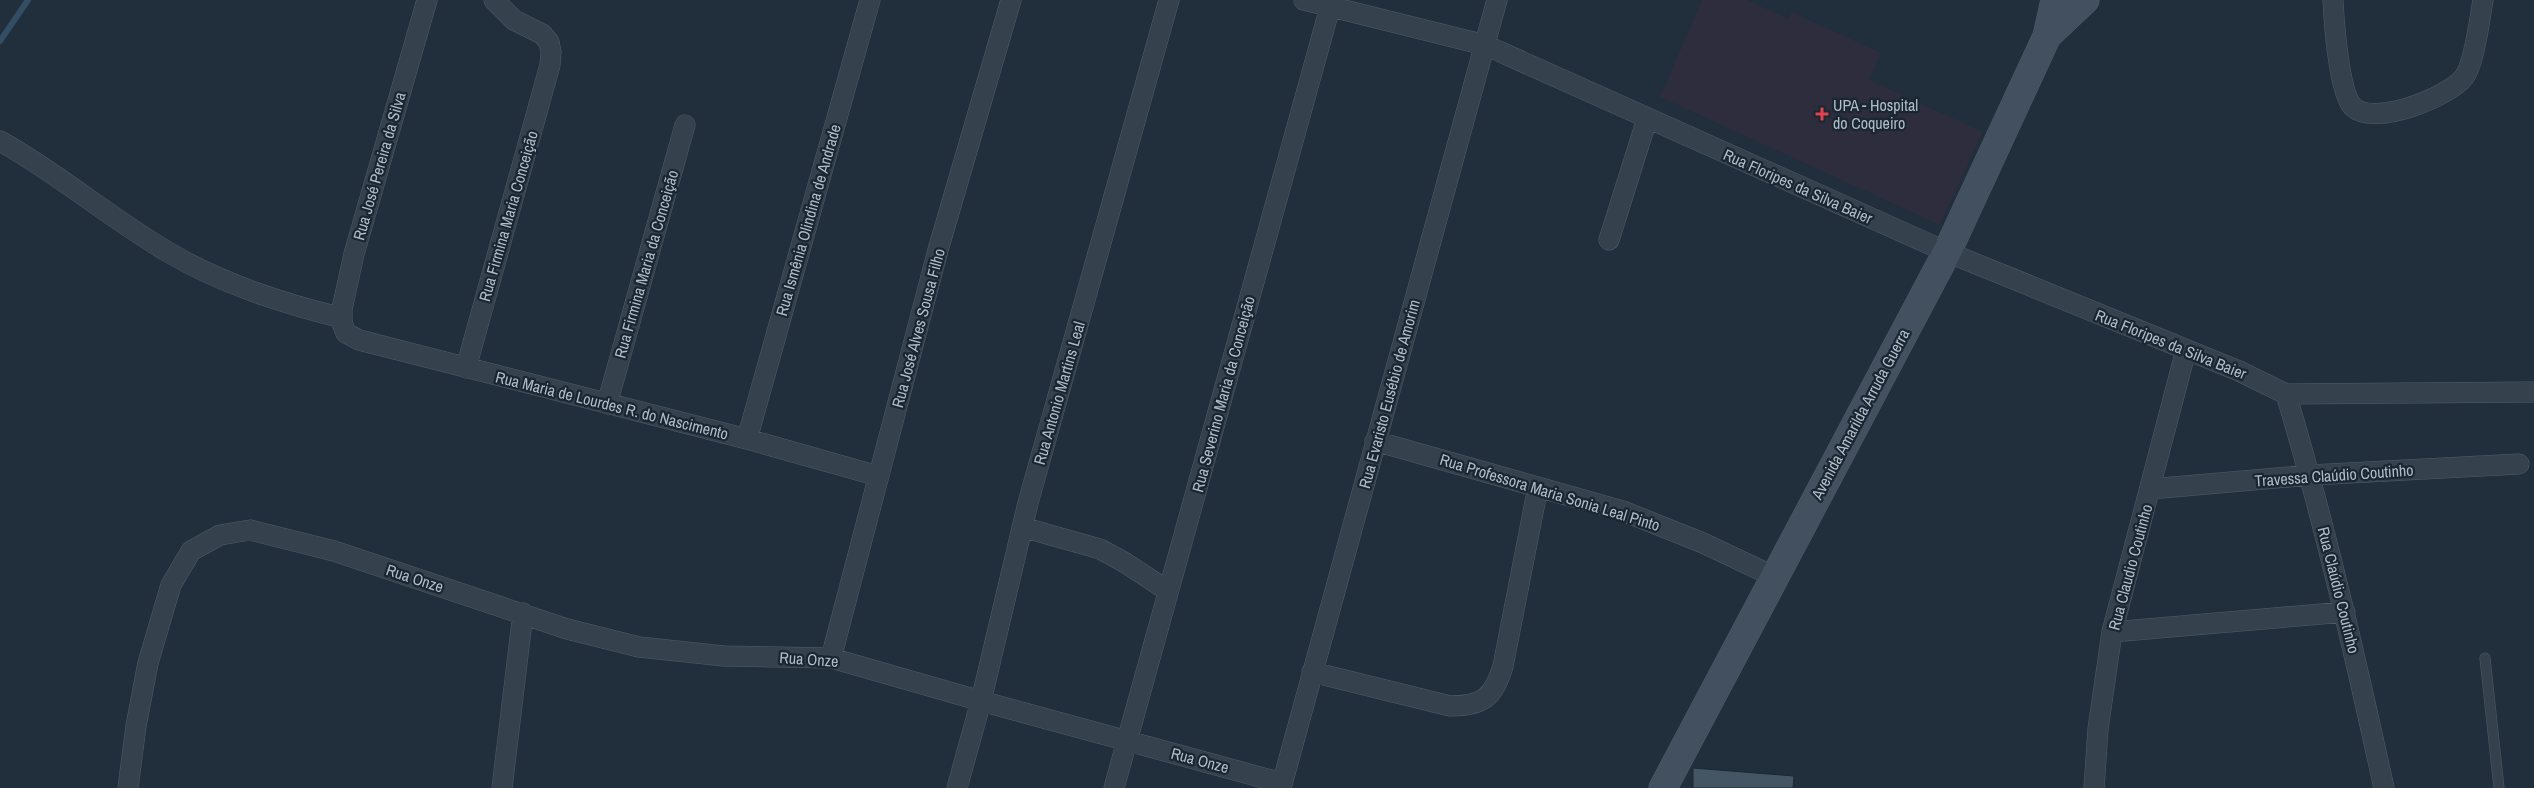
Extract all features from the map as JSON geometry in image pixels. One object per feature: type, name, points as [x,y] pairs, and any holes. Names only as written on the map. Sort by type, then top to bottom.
[{"type":"main road","points":[[2047,36],[2056,0]]},
{"type":"main road","points":[[2047,36],[2085,0]]},
{"type":"main road","name":"Avenida Amarilda Arruda Guerra","points":[[1664,788],[1947,252],[2047,36]]},
{"type":"street","name":"Rua José Pereira da Silva","points":[[344,326],[342,308],[358,236],[427,0]]},
{"type":"street","name":"Rua Firmina Maria Conceição","points":[[466,368],[550,65],[551,52],[549,42],[542,34],[509,16],[494,0]]},
{"type":"street","name":"Rua Ismênia Olindina de Andrade","points":[[747,439],[870,0]]},
{"type":"street","name":"Rua José Alves Sousa Filho","points":[[831,658],[938,250],[1011,0]]},
{"type":"street","name":"Rua Antonio Martins Leal","points":[[957,788],[981,701],[1022,527],[1169,0]]},
{"type":"street","name":"Rua Floripes da Silva Baier","points":[[1304,0],[1331,3],[1485,45],[1947,252],[2186,350],[2286,394]]},
{"type":"street","name":"Rua Evaristo Eusébio de Amorim","points":[[1282,785],[1497,0]]},
{"type":"street","points":[[2333,0],[2338,50],[2346,96],[2354,107],[2363,113],[2379,114],[2402,110],[2451,90],[2465,76],[2483,0]]},
{"type":"street","name":"Rua Severino Maria da Conceição","points":[[1114,788],[1331,3]]},
{"type":"street","points":[[1609,240],[1647,119]]},
{"type":"street","name":"Rua Firmina Maria da Conceição","points":[[607,404],[685,125]]},
{"type":"street","name":"Rua Maria de Lourdes R. do Nascimento","points":[[0,141],[67,182],[168,252],[220,279],[344,326],[359,340],[747,439],[878,476]]},
{"type":"street","name":"Rua Claudio Coutinho","points":[[2094,788],[2098,729],[2112,632],[2186,350]]},
{"type":"street","points":[[2286,394],[2534,392]]},
{"type":"street","name":"Rua Claúdio Coutinho","points":[[2286,394],[2311,475],[2345,612],[2384,788]]},
{"type":"street","name":"Rua Professora Maria Sonia Leal Pinto","points":[[1376,442],[1623,511],[1661,525],[1775,577]]},
{"type":"street","name":"Travessa Claúdio Coutinho","points":[[2150,489],[2311,475],[2519,464]]},
{"type":"street","points":[[1312,672],[1450,706],[1466,706],[1485,699],[1496,688],[1503,666],[1538,487]]},
{"type":"street","points":[[1022,527],[1100,549],[1124,562],[1168,591]]},
{"type":"street","name":"Rua Onze","points":[[128,788],[136,726],[148,663],[171,585],[191,551],[220,535],[250,530],[334,551],[567,629],[639,646],[724,656],[831,658],[1282,785]]},
{"type":"street","points":[[2112,632],[2345,612]]},
{"type":"street","points":[[502,788],[523,613]]},
{"type":"lane","points":[[2485,658],[2499,788]]},
{"type":"shaded area","name":"UPA - Hospital do Coqueiro","points":[[1702,0],[1747,0],[1788,19],[1792,12],[1881,53],[1869,80],[1983,132],[1940,225],[1660,97]]},
{"type":"building","points":[[1693,768],[1794,776],[1793,788],[1693,788]]},
{"type":"waterway","points":[[0,41],[28,0]]},
{"type":"place","name":"UPA - Hospital do Coqueiro","points":[[1822,114]]}]
